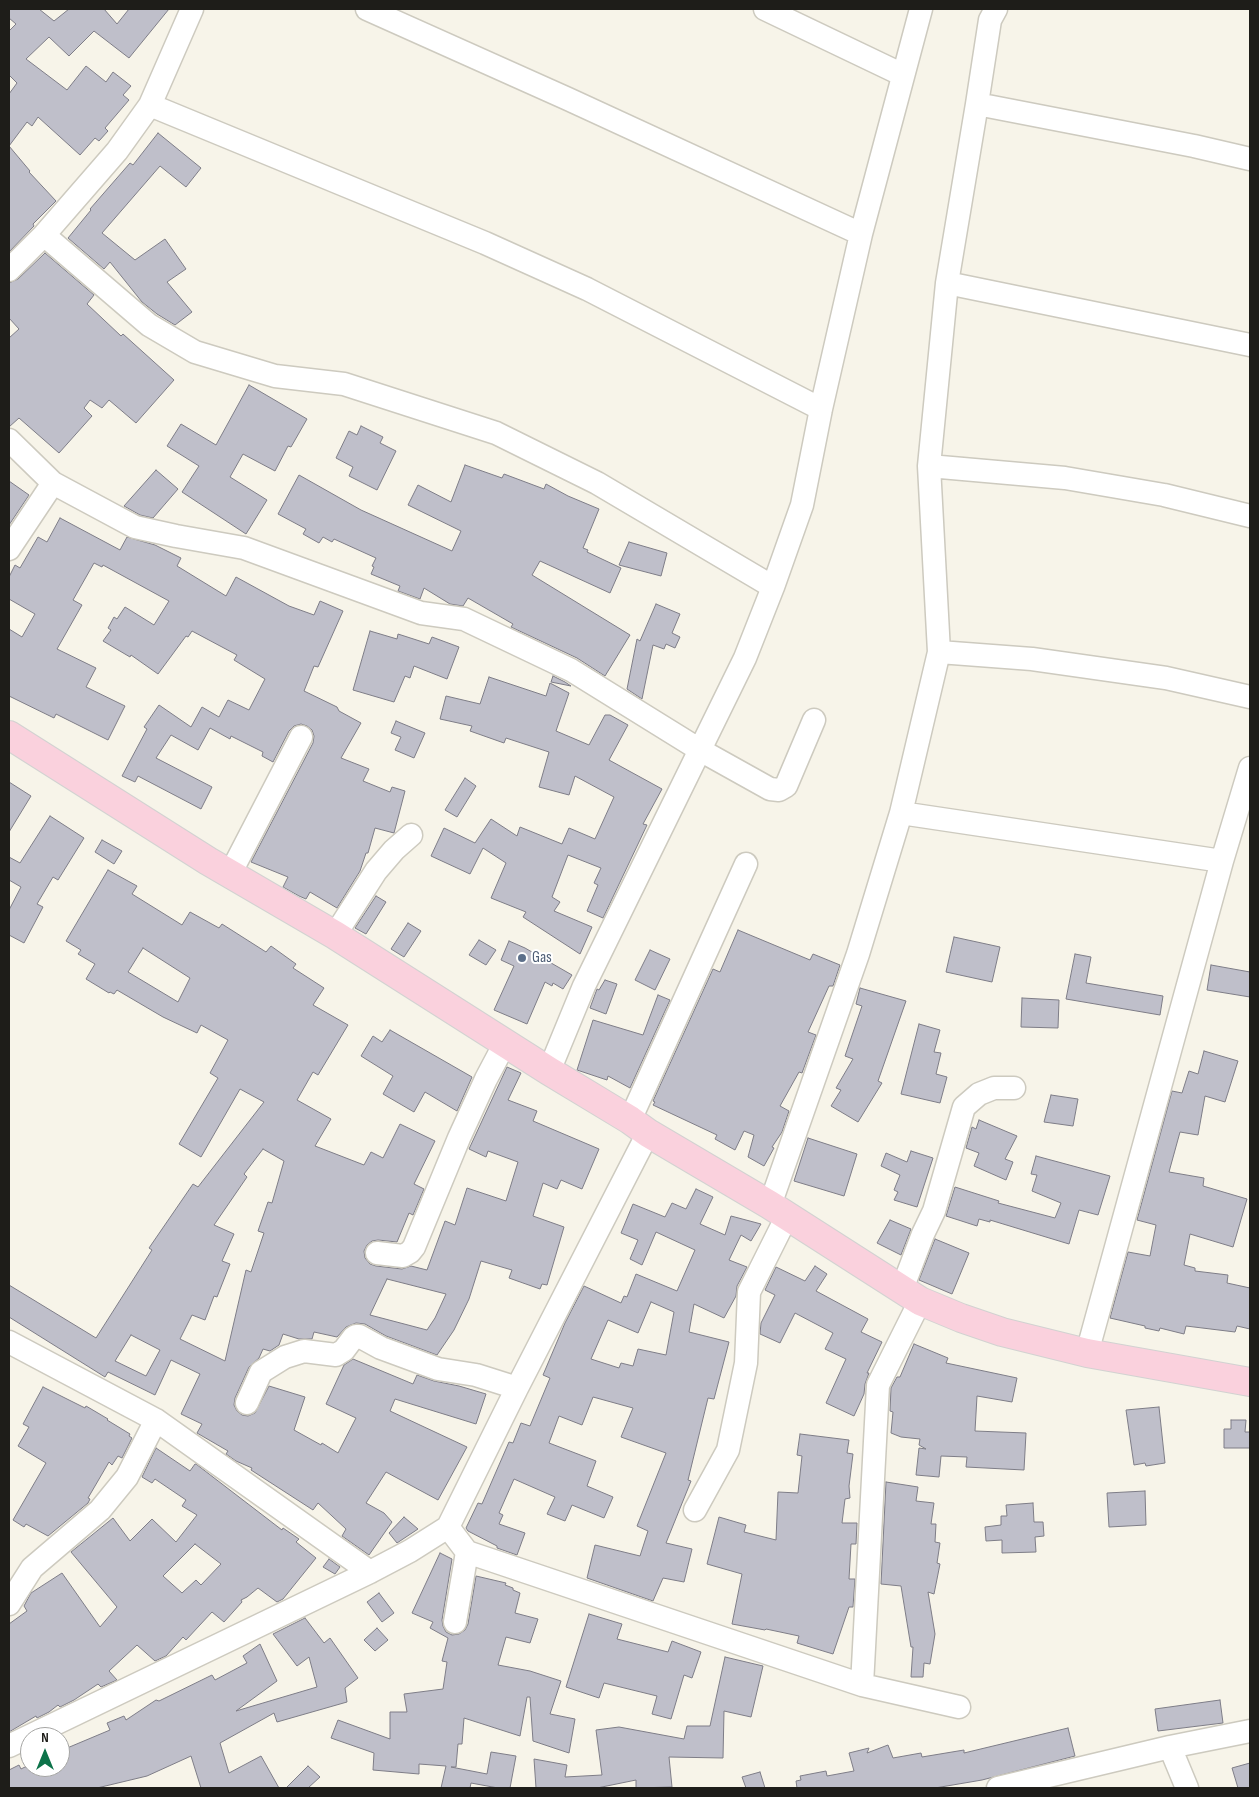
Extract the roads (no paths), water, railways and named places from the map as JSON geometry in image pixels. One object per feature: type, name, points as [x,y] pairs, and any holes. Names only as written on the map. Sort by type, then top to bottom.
[{"type":"main road","points":[[9,735],[230,874],[336,935],[549,1071],[911,1295],[961,1318],[1002,1332],[1087,1353],[1250,1382]]},
{"type":"street","points":[[9,270],[44,235],[117,151],[150,105],[192,9]]},
{"type":"street","points":[[367,9],[861,234]]},
{"type":"street","points":[[765,9],[903,75]]},
{"type":"street","points":[[549,1071],[584,986],[744,658],[773,587],[802,505],[821,408],[861,234],[921,9]]},
{"type":"street","points":[[695,1510],[728,1450],[746,1363],[749,1292],[778,1211],[901,813],[939,652],[929,466],[947,283],[990,20],[996,9]]},
{"type":"street","points":[[977,104],[1194,146],[1250,159]]},
{"type":"street","points":[[150,105],[502,251],[586,289],[821,408]]},
{"type":"street","points":[[44,235],[149,325],[194,352],[275,376],[344,384],[496,433],[597,483],[773,587]]},
{"type":"street","points":[[947,283],[1250,345]]},
{"type":"street","points":[[9,440],[52,483],[135,526],[176,536],[244,548],[421,613],[464,619],[571,670],[700,750],[770,789],[779,790],[786,786],[814,720]]},
{"type":"street","points":[[929,466],[1066,478],[1164,496],[1250,516]]},
{"type":"street","points":[[9,549],[52,483]]},
{"type":"street","points":[[939,652],[1032,659],[1166,678],[1250,697]]},
{"type":"street","points":[[230,874],[301,737]]},
{"type":"street","points":[[1087,1353],[1222,862],[1250,768]]},
{"type":"street","points":[[901,813],[1222,862]]},
{"type":"street","points":[[336,935],[376,871],[411,834]]},
{"type":"street","points":[[9,1746],[370,1572],[410,1551],[448,1527],[517,1388],[639,1127],[746,864]]},
{"type":"street","points":[[377,1253],[403,1256],[414,1247],[463,1130],[505,1043]]},
{"type":"street","points":[[862,1685],[878,1385],[911,1295],[923,1234],[934,1211],[964,1107],[978,1094],[994,1088],[1014,1088]]},
{"type":"street","points":[[247,1403],[262,1372],[285,1357],[304,1351],[336,1355],[344,1350],[352,1338],[356,1336],[381,1348],[438,1369],[476,1375],[517,1388]]},
{"type":"street","points":[[9,1342],[156,1420],[370,1572]]},
{"type":"street","points":[[9,1604],[32,1568],[100,1510],[127,1477],[156,1420]]},
{"type":"street","points":[[448,1527],[467,1552],[862,1685],[959,1708]]},
{"type":"street","points":[[455,1622],[467,1552]]},
{"type":"street","points":[[998,1788],[1170,1747],[1250,1731]]},
{"type":"street","points":[[1170,1747],[1187,1788]]},
{"type":"place","name":"Gas","points":[[522,958]]}]
